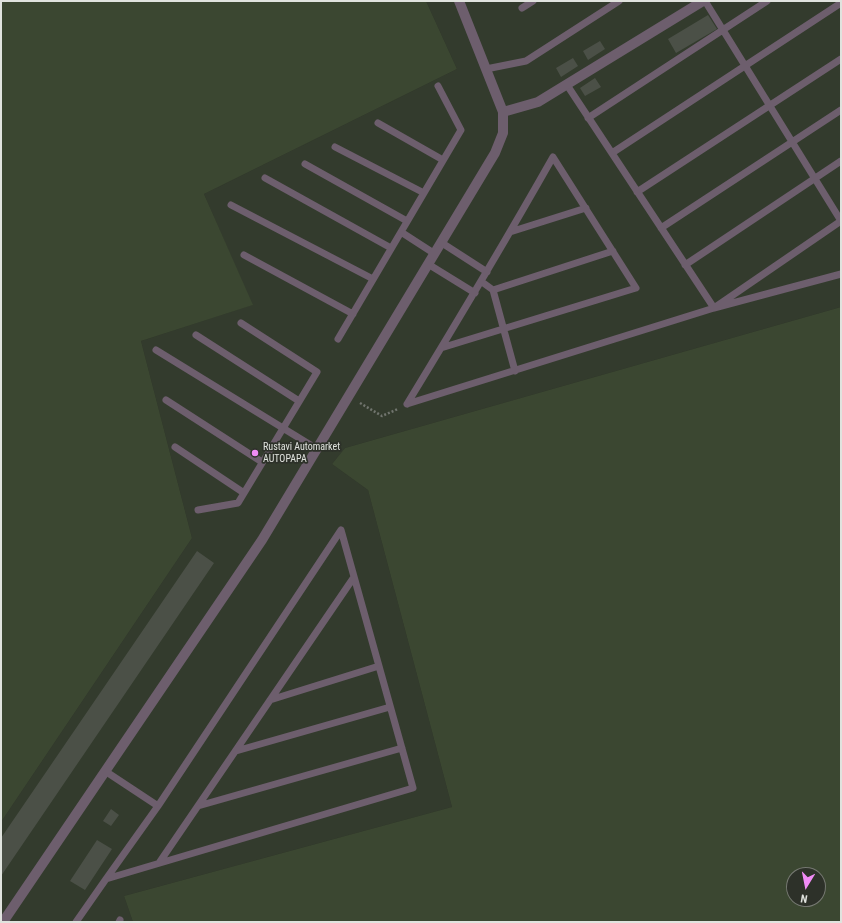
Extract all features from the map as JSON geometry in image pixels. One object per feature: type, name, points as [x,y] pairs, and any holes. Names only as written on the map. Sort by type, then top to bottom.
[{"type":"street","points":[[3,922],[262,540],[495,153],[503,134],[503,112],[459,1]]},
{"type":"street","points":[[503,112],[538,102],[704,1]]},
{"type":"lane","points":[[522,8],[533,1]]},
{"type":"lane","points":[[486,69],[526,61],[619,1]]},
{"type":"lane","points":[[704,1],[841,221],[714,308]]},
{"type":"lane","points":[[588,118],[767,1]]},
{"type":"lane","points":[[612,154],[841,3]]},
{"type":"lane","points":[[637,192],[841,59]]},
{"type":"lane","points":[[567,85],[714,308]]},
{"type":"lane","points":[[338,339],[461,130],[438,86]]},
{"type":"lane","points":[[661,228],[841,110]]},
{"type":"lane","points":[[378,123],[443,160]]},
{"type":"lane","points":[[335,147],[424,193]]},
{"type":"lane","points":[[407,404],[441,348],[482,282],[553,157],[636,288],[441,348]]},
{"type":"lane","points":[[685,265],[841,161]]},
{"type":"lane","points":[[306,164],[408,220]]},
{"type":"lane","points":[[264,178],[391,248]]},
{"type":"lane","points":[[231,205],[373,279]]},
{"type":"lane","points":[[510,232],[586,208]]},
{"type":"lane","points":[[401,232],[435,254]]},
{"type":"lane","points":[[442,243],[487,272]]},
{"type":"lane","points":[[493,290],[613,251]]},
{"type":"lane","points":[[244,255],[352,314]]},
{"type":"lane","points":[[428,264],[475,293]]},
{"type":"lane","points":[[407,404],[714,308],[841,274]]},
{"type":"lane","points":[[482,282],[493,290],[515,371]]},
{"type":"lane","points":[[198,510],[238,502],[317,372],[241,323]]},
{"type":"lane","points":[[196,335],[299,401]]},
{"type":"lane","points":[[156,350],[317,448]]},
{"type":"lane","points":[[166,400],[262,462]]},
{"type":"lane","points":[[175,446],[244,493]]},
{"type":"lane","points":[[76,922],[106,878],[158,806],[341,530],[413,788],[106,878]]},
{"type":"lane","points":[[159,863],[354,576]]},
{"type":"lane","points":[[270,700],[379,666]]},
{"type":"lane","points":[[236,751],[390,707]]},
{"type":"lane","points":[[198,806],[402,748]]},
{"type":"lane","points":[[105,771],[158,806]]},
{"type":"path","points":[[348,397],[382,416],[407,404]]},
{"type":"shaded area","points":[[1,1],[426,1],[457,69],[204,194],[253,305],[141,341],[192,538],[1,822]]},
{"type":"shaded area","points":[[426,1],[841,1],[841,307],[345,448],[332,464],[368,490],[452,807],[124,896],[133,922],[1,922],[1,822],[192,538],[141,341],[252,305],[204,194],[457,69]]},
{"type":"shaded area","points":[[841,307],[841,922],[133,922],[124,896],[452,807],[368,490],[332,464],[345,448]]},
{"type":"building","points":[[708,15],[717,29],[676,53],[668,39]]},
{"type":"building","points":[[600,41],[605,49],[588,60],[583,51]]},
{"type":"building","points":[[573,58],[578,66],[561,77],[556,68]]},
{"type":"building","points":[[595,78],[601,87],[585,96],[580,88]]},
{"type":"building","points":[[197,551],[214,563],[1,876],[1,838]]},
{"type":"building","points":[[111,809],[119,815],[111,826],[103,821]]},
{"type":"building","points":[[97,840],[112,849],[85,890],[70,881]]},
{"type":"place","name":"Rustavi Automarket AUTOPAPA","points":[[255,453]]}]
